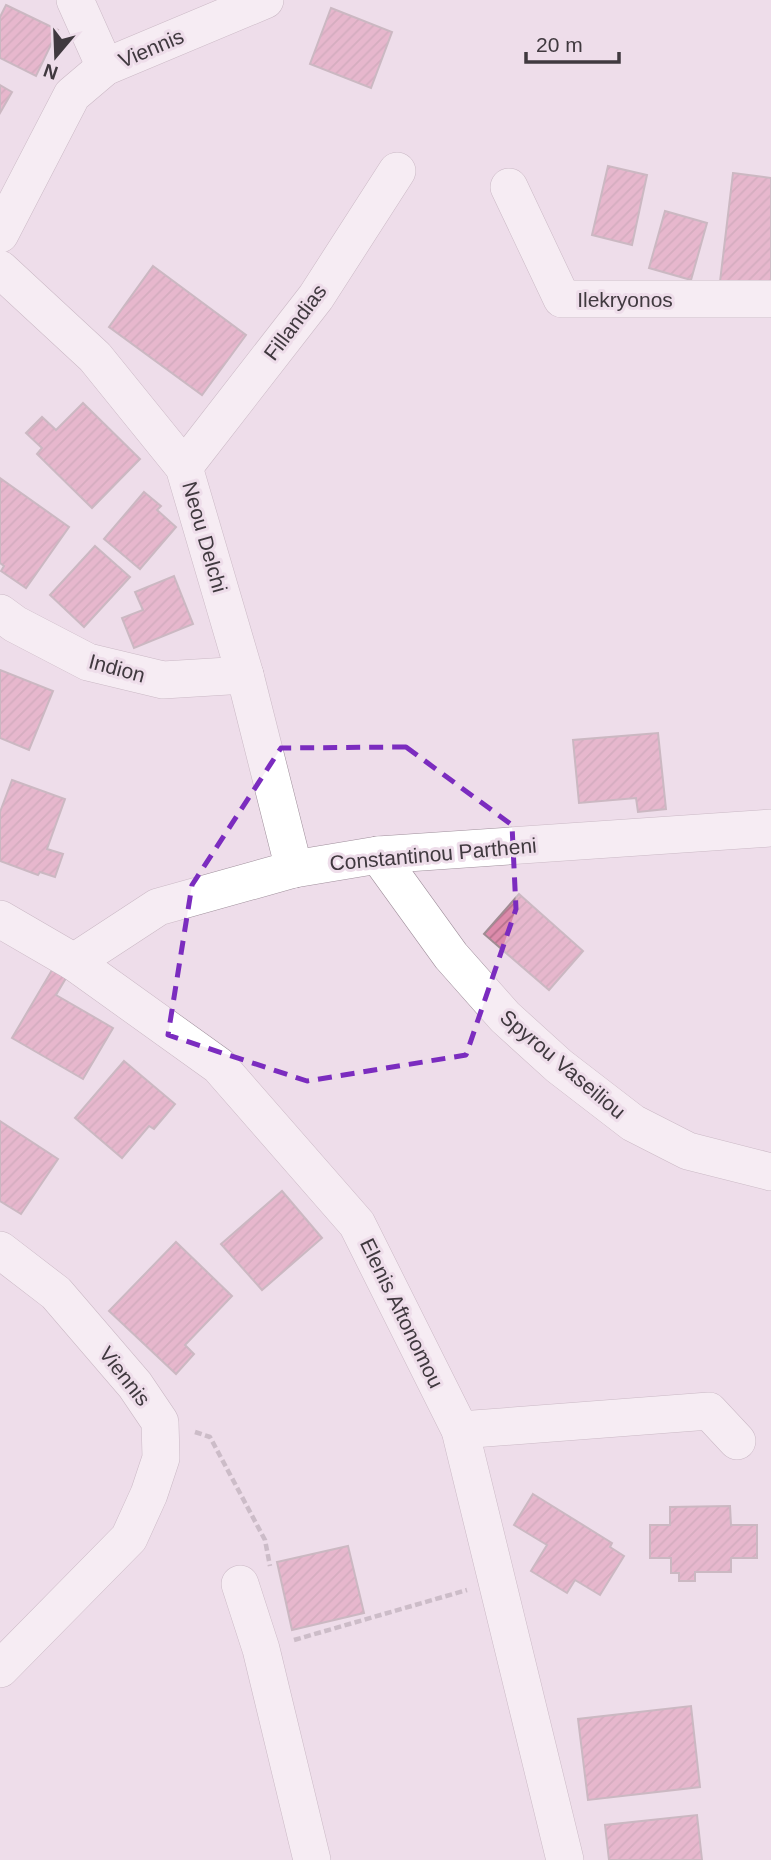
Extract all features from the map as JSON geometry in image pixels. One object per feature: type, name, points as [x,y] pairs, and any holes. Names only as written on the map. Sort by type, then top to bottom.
[{"type":"street","points":[[75,0],[105,67]]},
{"type":"street","name":"Viennis","points":[[0,234],[72,95],[105,67],[265,0]]},
{"type":"street","name":"Fillandias","points":[[184,467],[316,297],[397,171]]},
{"type":"street","name":"Ilekryonos","points":[[509,187],[562,299],[771,299]]},
{"type":"street","name":"Neou Delchi","points":[[0,269],[95,357],[184,467],[245,675],[294,869]]},
{"type":"street","name":"Indion","points":[[0,613],[15,624],[88,662],[163,680],[245,675]]},
{"type":"street","name":"Constantinou Partheni","points":[[74,962],[158,907],[294,869],[378,855],[771,828]]},
{"type":"street","name":"Spyrou Vaseiliou","points":[[378,855],[452,956],[505,1017],[559,1066],[633,1123],[688,1151],[771,1172]]},
{"type":"street","name":"Elenis Aftonomou","points":[[0,919],[74,962],[219,1066],[357,1224],[460,1430],[565,1860]]},
{"type":"street","name":"Viennis","points":[[0,1250],[56,1293],[135,1385],[160,1422],[161,1458],[149,1494],[129,1538],[0,1669]]},
{"type":"street","points":[[460,1430],[709,1411],[737,1441]]},
{"type":"street","points":[[256,1581],[261,1649],[312,1860]]},
{"type":"path","points":[[160,1422],[210,1437],[264,1540],[256,1581]]},
{"type":"path","points":[[261,1649],[498,1581]]},
{"type":"highlighted area","points":[[406,747],[512,825],[516,909],[466,1055],[307,1081],[168,1035],[192,885],[281,748]]},
{"type":"building","points":[[6,5],[58,30],[36,76],[0,58],[0,17]]},
{"type":"building","points":[[331,8],[392,32],[371,88],[310,64]]},
{"type":"building","points":[[0,85],[12,92],[0,113]]},
{"type":"building","points":[[608,166],[647,175],[632,245],[592,235]]},
{"type":"building","points":[[733,173],[771,178],[771,296],[719,290]]},
{"type":"building","points":[[665,211],[707,223],[691,280],[649,268]]},
{"type":"building","points":[[153,266],[246,335],[202,395],[109,327]]},
{"type":"building","points":[[83,403],[140,459],[92,508],[37,454],[42,448],[26,433],[42,417],[56,430]]},
{"type":"building","points":[[0,478],[69,527],[26,588],[1,571],[4,566],[0,563]]},
{"type":"building","points":[[144,492],[161,506],[157,510],[176,527],[140,569],[104,539]]},
{"type":"building","points":[[95,546],[130,577],[84,627],[50,595]]},
{"type":"building","points":[[174,576],[193,624],[134,648],[122,618],[143,610],[135,592]]},
{"type":"building","points":[[0,670],[53,691],[29,750],[0,738]]},
{"type":"building","points":[[658,733],[666,809],[638,812],[636,798],[579,803],[573,740]]},
{"type":"building","points":[[12,780],[65,799],[47,849],[63,854],[55,877],[40,872],[38,875],[0,861],[0,812]]},
{"type":"building","points":[[519,894],[583,951],[549,990],[484,934]]},
{"type":"building","points":[[52,970],[66,978],[56,995],[113,1028],[83,1079],[12,1038]]},
{"type":"building","points":[[124,1061],[175,1104],[154,1129],[149,1126],[122,1158],[75,1118]]},
{"type":"building","points":[[0,1121],[58,1159],[21,1214],[0,1201]]},
{"type":"building","points":[[282,1191],[322,1238],[262,1290],[221,1244]]},
{"type":"building","points":[[176,1242],[232,1296],[185,1345],[194,1354],[176,1374],[109,1311]]},
{"type":"building","points":[[533,1494],[612,1543],[610,1547],[624,1556],[600,1595],[575,1580],[567,1593],[531,1571],[547,1545],[514,1525]]},
{"type":"building","points":[[730,1506],[731,1525],[757,1525],[757,1558],[731,1558],[731,1572],[695,1572],[695,1581],[679,1581],[679,1573],[671,1573],[671,1558],[650,1558],[650,1525],[670,1525],[670,1507]]},
{"type":"building","points":[[348,1546],[364,1613],[292,1630],[277,1562]]},
{"type":"building","points":[[691,1706],[700,1787],[588,1800],[578,1719]]},
{"type":"building","points":[[697,1815],[702,1860],[609,1860],[605,1825]]}]
